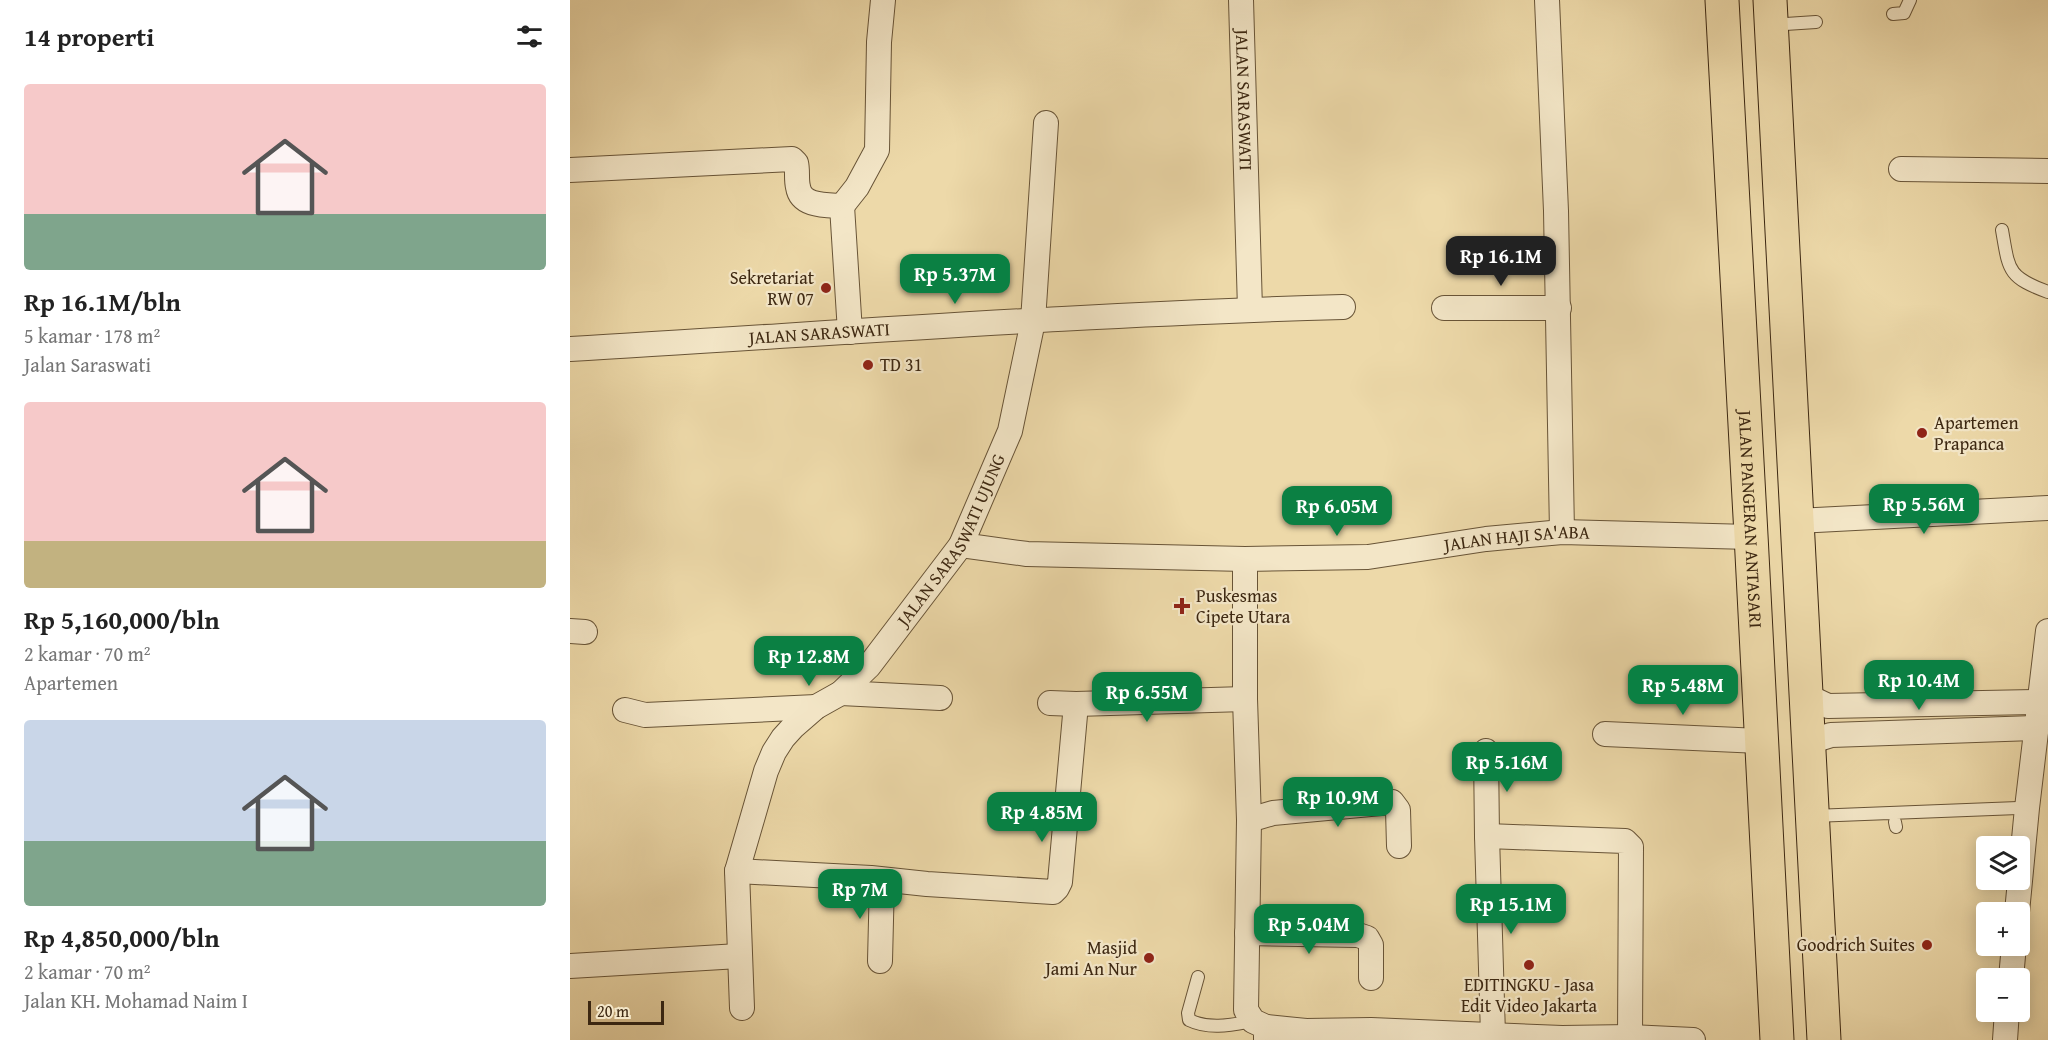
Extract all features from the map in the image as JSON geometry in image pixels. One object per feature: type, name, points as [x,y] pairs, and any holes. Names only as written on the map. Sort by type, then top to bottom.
[{"type":"main road","name":"JALAN PANGERAN ANTASARI","points":[[1722,0],[1741,310],[1760,741],[1777,1040]]},
{"type":"main road","points":[[1737,0],[1763,456],[1780,860],[1791,1040]]},
{"type":"main road","points":[[1766,8],[1809,742],[1818,821],[1824,1040]]},
{"type":"main road","points":[[1766,8],[1782,446],[1811,1040]]},
{"type":"street","points":[[850,332],[842,206],[868,169],[877,150],[879,42],[883,0]]},
{"type":"street","name":"JALAN SARASWATI","points":[[1241,0],[1250,309]]},
{"type":"street","points":[[1547,0],[1558,308],[1562,532]]},
{"type":"street","name":"JALAN SARASWATI UJUNG","points":[[742,1008],[737,871],[766,771],[774,752],[788,732],[816,707],[840,693],[869,666],[961,545],[1010,431],[1033,321],[1046,123]]},
{"type":"street","points":[[570,170],[792,159],[796,163],[798,189],[803,198],[818,205],[842,206]]},
{"type":"street","points":[[1901,169],[2048,171]]},
{"type":"street","name":"JALAN SARASWATI","points":[[570,349],[1250,309],[1343,307]]},
{"type":"street","points":[[1444,308],[1558,308]]},
{"type":"street","points":[[1797,521],[2048,508]]},
{"type":"street","name":"JALAN HAJI SA'ABA","points":[[961,545],[1027,554],[1245,559],[1368,557],[1486,539],[1562,532],[1750,537]]},
{"type":"street","points":[[1245,559],[1245,699],[1249,820],[1246,1010],[1262,1030],[1371,1030],[1415,1036],[1493,1035],[1693,1040]]},
{"type":"street","points":[[2025,836],[2048,631]]},
{"type":"street","points":[[840,693],[940,698]]},
{"type":"street","points":[[1807,696],[1828,706],[2039,702]]},
{"type":"street","points":[[1050,703],[1245,699]]},
{"type":"street","points":[[737,871],[1053,892],[1058,888],[1076,704]]},
{"type":"street","points":[[625,710],[645,716],[816,707]]},
{"type":"street","points":[[1809,742],[1831,735],[2037,728]]},
{"type":"street","points":[[1605,734],[1760,741]]},
{"type":"street","points":[[1486,751],[1493,1035]]},
{"type":"street","points":[[1249,820],[1273,813],[1392,802],[1398,810],[1399,846]]},
{"type":"street","points":[[1487,836],[1624,841],[1631,847],[1630,1037]]},
{"type":"street","points":[[880,961],[882,880]]},
{"type":"street","points":[[1247,933],[1358,935],[1367,938],[1371,945],[1371,978]]},
{"type":"street","points":[[570,955],[607,953]]},
{"type":"street","points":[[570,966],[740,956]]},
{"type":"street","points":[[2005,1040],[2006,1022]]},
{"type":"lane","points":[[1893,14],[1904,13],[1910,0]]},
{"type":"lane","points":[[1766,8],[1816,22]]},
{"type":"lane","points":[[2002,230],[2009,269],[2021,281],[2048,292]]},
{"type":"lane","points":[[1818,821],[2018,808]]},
{"type":"lane","points":[[1198,977],[1188,1012],[1189,1020],[1200,1025],[1262,1030]]},
{"type":"place","name":"Sekretariat RW 07","points":[[826,288]]},
{"type":"place","name":"TD 31","points":[[868,365]]},
{"type":"place","name":"Apartemen Prapanca","points":[[1922,433]]},
{"type":"place","name":"Puskesmas Cipete Utara","points":[[1182,606]]},
{"type":"place","name":"Goodrich Suites","points":[[1927,945]]},
{"type":"place","name":"Masjid Jami An Nur","points":[[1149,958]]},
{"type":"place","name":"EDITINGKU - Jasa Edit Video Jakarta","points":[[1529,965]]}]
